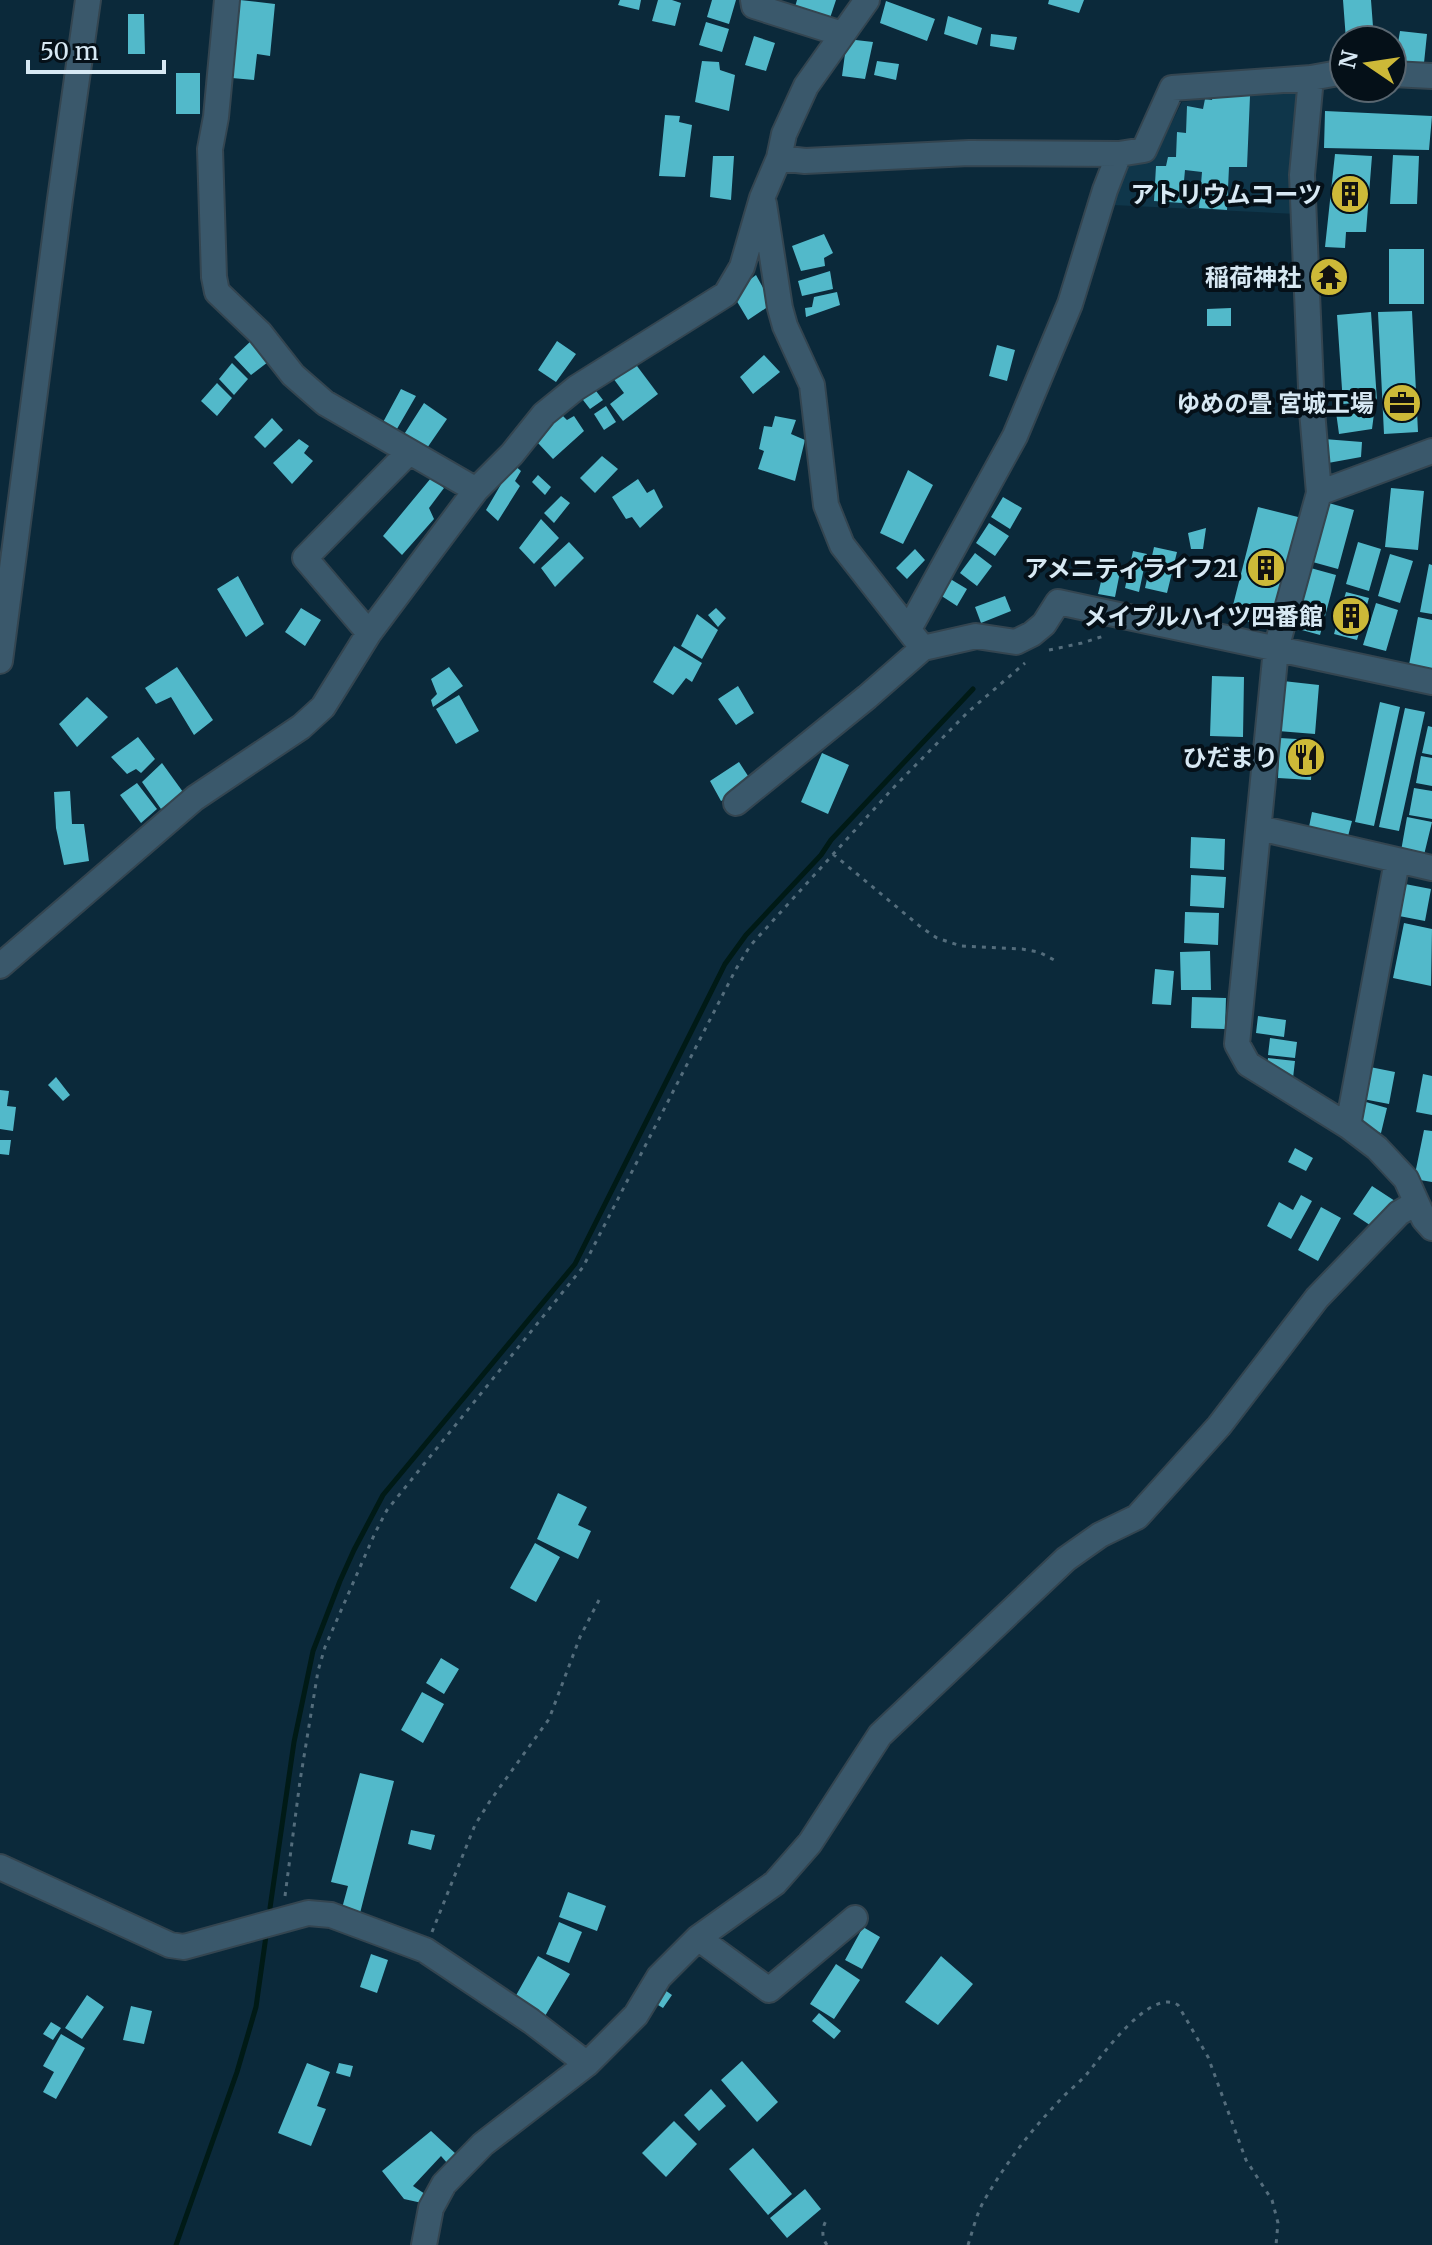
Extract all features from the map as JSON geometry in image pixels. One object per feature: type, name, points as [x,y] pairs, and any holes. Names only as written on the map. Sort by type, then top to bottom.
[{"type":"street","points":[[0,661],[88,0]]},
{"type":"street","points":[[227,0],[210,149],[217,292],[260,333],[293,375],[325,403],[476,490]]},
{"type":"street","points":[[753,0],[754,6],[842,34]]},
{"type":"street","points":[[0,966],[195,798],[301,727],[323,707],[369,633],[476,490],[512,454],[544,414],[576,388],[726,294],[742,267],[762,198],[779,158],[784,134],[806,86],[867,0]]},
{"type":"street","points":[[779,158],[805,161],[969,153],[1119,154],[1144,150],[1172,88],[1328,75]]},
{"type":"street","points":[[1408,75],[1432,76]]},
{"type":"street","points":[[1311,78],[1302,175],[1312,411],[1319,493],[1276,649],[1237,1044],[1248,1064],[1348,1126],[1377,1148],[1406,1179],[1424,1219],[1432,1228]]},
{"type":"street","points":[[736,803],[877,689],[916,639],[1015,436],[1070,304],[1119,154]]},
{"type":"street","points":[[762,198],[780,308],[812,385],[826,505],[842,545],[916,639]]},
{"type":"street","points":[[1319,493],[1432,451]]},
{"type":"street","points":[[369,633],[305,558],[409,452]]},
{"type":"street","points":[[916,639],[976,636],[1016,642],[1044,624],[1058,602],[1432,682]]},
{"type":"street","points":[[1259,828],[1432,868]]},
{"type":"street","points":[[1348,1126],[1397,861]]},
{"type":"street","points":[[424,2245],[431,2208],[444,2184],[483,2144],[587,2064],[636,2015],[659,1977],[698,1938],[775,1883],[810,1843],[880,1735],[1066,1559],[1100,1535],[1137,1517],[1219,1426],[1317,1298],[1399,1213],[1416,1203]]},
{"type":"street","points":[[0,1867],[170,1945],[184,1947],[308,1913],[331,1915],[425,1950],[531,2021],[587,2064]]},
{"type":"street","points":[[698,1938],[769,1990],[855,1918]]},
{"type":"path","points":[[1043,652],[1104,637],[1114,629],[1119,615]]},
{"type":"path","points":[[282,1920],[318,1671],[325,1647],[375,1533],[395,1499],[583,1267],[750,946],[895,786],[968,712],[1032,656]]},
{"type":"path","points":[[833,854],[937,938],[961,946],[1039,952],[1056,961]]},
{"type":"path","points":[[425,1950],[475,1825],[549,1719],[580,1637],[599,1600]]},
{"type":"path","points":[[968,2245],[983,2201],[1028,2136],[1138,2017],[1148,2008],[1171,2001],[1178,2005],[1208,2057],[1246,2160],[1272,2200],[1278,2223],[1276,2245]]},
{"type":"path","points":[[827,2219],[823,2225],[823,2240],[827,2245]]},
{"type":"shaded area","points":[[1291,88],[1302,101],[1297,214],[1113,205],[1122,167],[1154,158],[1182,102]]},
{"type":"building","points":[[240,0],[275,4],[270,56],[257,54],[254,80],[232,78]]},
{"type":"building","points":[[620,0],[641,0],[639,10],[618,5]]},
{"type":"building","points":[[658,0],[681,3],[675,26],[652,21]]},
{"type":"building","points":[[712,0],[736,0],[729,24],[707,17]]},
{"type":"building","points":[[797,0],[836,0],[830,18],[795,7]]},
{"type":"building","points":[[1049,0],[1084,0],[1079,13],[1048,4]]},
{"type":"building","points":[[1343,0],[1371,0],[1373,24],[1345,24]]},
{"type":"building","points":[[886,1],[935,19],[927,41],[880,23]]},
{"type":"building","points":[[128,14],[144,14],[145,54],[128,54]]},
{"type":"building","points":[[948,16],[982,28],[977,45],[944,34]]},
{"type":"building","points":[[706,22],[729,29],[722,52],[699,45]]},
{"type":"building","points":[[1408,32],[1427,34],[1424,63],[1408,62]]},
{"type":"building","points":[[991,34],[1017,37],[1014,50],[990,46]]},
{"type":"building","points":[[754,36],[775,43],[766,71],[745,65]]},
{"type":"building","points":[[847,39],[873,42],[865,79],[842,76]]},
{"type":"building","points":[[702,61],[719,62],[720,70],[735,75],[729,111],[695,102]]},
{"type":"building","points":[[877,61],[899,64],[896,80],[874,75]]},
{"type":"building","points":[[176,73],[200,73],[200,114],[176,114]]},
{"type":"building","points":[[1213,93],[1250,96],[1247,167],[1229,167],[1227,210],[1199,208],[1202,172],[1185,170],[1182,203],[1154,201],[1156,166],[1166,166],[1168,157],[1176,157],[1177,132],[1186,133],[1187,106],[1203,109],[1205,99],[1212,100]]},
{"type":"building","points":[[1325,111],[1432,116],[1429,150],[1324,148]]},
{"type":"building","points":[[665,115],[680,116],[679,122],[692,125],[685,177],[659,176]]},
{"type":"building","name":"アトリウムコーツ","points":[[1335,154],[1372,156],[1366,232],[1346,232],[1345,248],[1325,247]]},
{"type":"building","points":[[1393,155],[1419,156],[1417,204],[1390,204]]},
{"type":"building","points":[[713,156],[734,156],[731,200],[710,197]]},
{"type":"building","points":[[824,234],[833,253],[824,258],[825,266],[801,271],[792,246]]},
{"type":"building","points":[[1389,249],[1424,249],[1424,304],[1389,304]]},
{"type":"building","points":[[830,271],[833,289],[802,296],[798,281]]},
{"type":"building","points":[[756,275],[772,304],[748,320],[732,293]]},
{"type":"building","points":[[837,292],[840,305],[806,317],[805,308],[812,307],[814,297]]},
{"type":"building","points":[[1231,308],[1231,326],[1207,326],[1207,309]]},
{"type":"building","points":[[1412,311],[1418,432],[1384,434],[1378,312]]},
{"type":"building","points":[[1371,312],[1377,401],[1343,404],[1337,315]]},
{"type":"building","points":[[252,340],[268,362],[251,375],[234,357]]},
{"type":"building","points":[[557,341],[576,354],[556,382],[538,370]]},
{"type":"building","points":[[997,345],[1015,350],[1007,381],[989,376]]},
{"type":"building","points":[[764,355],[780,372],[753,394],[740,377]]},
{"type":"building","points":[[634,362],[658,394],[623,421],[610,404],[624,393],[613,378]]},
{"type":"building","points":[[232,363],[248,379],[234,395],[219,379]]},
{"type":"building","points":[[217,383],[232,398],[217,416],[201,401]]},
{"type":"building","points":[[593,387],[603,400],[590,409],[580,396]]},
{"type":"building","points":[[401,389],[416,396],[394,434],[381,426]]},
{"type":"building","points":[[424,403],[447,419],[425,451],[403,436]]},
{"type":"building","points":[[606,406],[616,422],[604,430],[594,414]]},
{"type":"building","points":[[1375,406],[1372,429],[1339,434],[1336,412]]},
{"type":"building","points":[[561,414],[567,420],[574,416],[584,431],[553,459],[538,443]]},
{"type":"building","points":[[775,416],[796,420],[791,434],[805,440],[795,481],[758,469],[764,451],[759,449],[764,426],[772,427]]},
{"type":"building","points":[[272,418],[283,430],[265,448],[254,437]]},
{"type":"building","points":[[299,439],[309,446],[304,453],[313,461],[292,484],[273,463]]},
{"type":"building","points":[[1324,439],[1362,442],[1361,457],[1328,463]]},
{"type":"building","points":[[602,456],[618,469],[595,493],[580,478]]},
{"type":"building","points":[[513,464],[521,471],[515,481],[520,486],[498,521],[486,510]]},
{"type":"building","points":[[908,470],[933,485],[903,544],[880,533]]},
{"type":"building","points":[[538,475],[551,487],[545,495],[532,482]]},
{"type":"building","points":[[431,478],[444,488],[429,508],[434,519],[402,555],[383,536]]},
{"type":"building","points":[[638,479],[647,493],[654,489],[663,507],[640,528],[632,517],[626,519],[612,497]]},
{"type":"building","points":[[1391,488],[1424,491],[1418,550],[1385,547]]},
{"type":"building","points":[[561,496],[570,503],[554,523],[544,513]]},
{"type":"building","points":[[1003,497],[1022,508],[1010,529],[991,517]]},
{"type":"building","points":[[1325,502],[1354,510],[1338,569],[1309,561]]},
{"type":"building","name":"アメニティライフ21","points":[[1258,507],[1302,518],[1274,628],[1230,617]]},
{"type":"building","points":[[541,519],[559,538],[534,564],[519,548]]},
{"type":"building","points":[[989,523],[1009,536],[995,556],[976,543]]},
{"type":"building","points":[[1206,528],[1203,549],[1191,549],[1188,533]]},
{"type":"building","points":[[569,542],[584,558],[555,587],[541,568]]},
{"type":"building","points":[[1358,542],[1381,549],[1369,591],[1346,584]]},
{"type":"building","points":[[1154,547],[1177,552],[1167,593],[1145,588]]},
{"type":"building","points":[[915,549],[925,560],[907,579],[896,568]]},
{"type":"building","points":[[1133,551],[1147,554],[1139,592],[1125,588]]},
{"type":"building","points":[[975,553],[992,566],[977,586],[960,573]]},
{"type":"building","points":[[1390,554],[1413,561],[1400,603],[1378,596]]},
{"type":"building","points":[[1429,564],[1432,565],[1432,614],[1420,612]]},
{"type":"building","points":[[1105,565],[1121,567],[1115,597],[1098,594]]},
{"type":"building","points":[[1307,567],[1336,575],[1320,635],[1291,627]]},
{"type":"building","points":[[238,576],[264,624],[246,637],[217,589]]},
{"type":"building","points":[[947,577],[967,589],[957,606],[937,593]]},
{"type":"building","name":"メイプルハイツ四番館","points":[[1346,592],[1369,598],[1357,640],[1334,634]]},
{"type":"building","points":[[1005,596],[1011,611],[981,623],[975,607]]},
{"type":"building","points":[[1376,603],[1398,610],[1386,651],[1363,645]]},
{"type":"building","points":[[301,608],[321,620],[305,646],[285,632]]},
{"type":"building","points":[[716,608],[726,618],[718,627],[708,615]]},
{"type":"building","points":[[697,614],[718,630],[702,659],[681,646]]},
{"type":"building","points":[[1418,617],[1432,620],[1432,669],[1409,665]]},
{"type":"building","points":[[674,646],[702,663],[692,682],[686,678],[673,695],[653,682]]},
{"type":"building","points":[[177,667],[213,720],[194,735],[171,697],[156,704],[145,688]]},
{"type":"building","points":[[449,667],[463,686],[433,707],[431,700],[437,694],[431,679]]},
{"type":"building","points":[[1212,676],[1244,677],[1243,737],[1210,736]]},
{"type":"building","points":[[1283,681],[1319,685],[1315,734],[1278,731]]},
{"type":"building","points":[[738,686],[754,713],[736,725],[718,699]]},
{"type":"building","points":[[459,695],[479,731],[456,744],[436,709]]},
{"type":"building","points":[[87,697],[108,717],[77,747],[59,724]]},
{"type":"building","points":[[1380,702],[1400,707],[1374,826],[1355,822]]},
{"type":"building","points":[[1405,708],[1425,712],[1399,831],[1379,827]]},
{"type":"building","points":[[1428,726],[1432,727],[1432,755],[1422,753]]},
{"type":"building","points":[[138,737],[155,759],[141,773],[136,769],[127,774],[111,757]]},
{"type":"building","points":[[1280,738],[1313,740],[1311,780],[1278,778]]},
{"type":"building","points":[[822,753],[849,765],[828,814],[801,802]]},
{"type":"building","points":[[1421,756],[1432,758],[1432,786],[1416,783]]},
{"type":"building","points":[[739,762],[750,779],[745,788],[721,801],[710,781]]},
{"type":"building","points":[[162,763],[183,792],[161,809],[142,782]]},
{"type":"building","points":[[137,783],[157,809],[141,823],[120,795]]},
{"type":"building","points":[[1414,788],[1432,791],[1432,819],[1409,815]]},
{"type":"building","points":[[70,791],[72,824],[84,824],[89,861],[64,865],[56,828],[54,792]]},
{"type":"building","points":[[1312,812],[1352,821],[1347,840],[1308,832]]},
{"type":"building","points":[[1407,817],[1432,822],[1424,855],[1401,851]]},
{"type":"building","points":[[1191,837],[1225,839],[1224,870],[1190,868]]},
{"type":"building","points":[[1191,875],[1226,877],[1224,908],[1190,906]]},
{"type":"building","points":[[1405,884],[1431,889],[1425,921],[1399,916]]},
{"type":"building","points":[[1185,912],[1219,913],[1218,945],[1184,943]]},
{"type":"building","points":[[1404,923],[1432,929],[1431,986],[1393,978]]},
{"type":"building","points":[[1210,951],[1211,990],[1181,990],[1180,952]]},
{"type":"building","points":[[1155,969],[1174,971],[1171,1005],[1152,1004]]},
{"type":"building","points":[[1192,997],[1226,998],[1225,1029],[1191,1028]]},
{"type":"building","points":[[1258,1016],[1286,1020],[1284,1037],[1256,1033]]},
{"type":"building","points":[[1270,1038],[1297,1042],[1295,1058],[1268,1055]]},
{"type":"building","points":[[1268,1058],[1295,1061],[1293,1078],[1266,1075]]},
{"type":"building","points":[[1370,1067],[1395,1072],[1389,1104],[1363,1099]]},
{"type":"building","points":[[1423,1074],[1432,1076],[1432,1115],[1416,1112]]},
{"type":"building","points":[[56,1077],[70,1095],[63,1101],[48,1085]]},
{"type":"building","points":[[0,1090],[9,1091],[7,1106],[16,1107],[13,1131],[0,1129]]},
{"type":"building","points":[[1366,1102],[1387,1108],[1381,1133],[1360,1128]]},
{"type":"building","points":[[1424,1130],[1432,1131],[1432,1182],[1414,1179]]},
{"type":"building","points":[[0,1140],[11,1140],[9,1155],[0,1154]]},
{"type":"building","points":[[1295,1148],[1313,1158],[1306,1171],[1288,1162]]},
{"type":"building","points":[[1372,1186],[1395,1201],[1376,1229],[1353,1214]]},
{"type":"building","points":[[1301,1195],[1312,1201],[1291,1239],[1267,1226],[1279,1202],[1293,1210]]},
{"type":"building","points":[[1321,1207],[1341,1218],[1318,1261],[1298,1250]]},
{"type":"building","points":[[558,1493],[587,1507],[578,1525],[591,1531],[578,1559],[537,1539]]},
{"type":"building","points":[[535,1543],[560,1557],[536,1602],[510,1588]]},
{"type":"building","points":[[441,1658],[459,1669],[444,1694],[426,1683]]},
{"type":"building","points":[[422,1692],[444,1704],[423,1743],[401,1730]]},
{"type":"building","points":[[360,1773],[394,1781],[359,1917],[341,1912],[348,1886],[331,1882]]},
{"type":"building","points":[[411,1830],[435,1835],[431,1850],[408,1844]]},
{"type":"building","points":[[568,1892],[606,1906],[597,1931],[559,1917]]},
{"type":"building","points":[[559,1922],[582,1932],[569,1963],[546,1954]]},
{"type":"building","points":[[863,1927],[880,1937],[862,1969],[845,1960]]},
{"type":"building","points":[[371,1954],[388,1960],[377,1993],[360,1987]]},
{"type":"building","points":[[538,1956],[570,1974],[545,2016],[514,1999]]},
{"type":"building","points":[[941,1956],[973,1984],[938,2025],[905,2002]]},
{"type":"building","points":[[836,1964],[860,1980],[834,2019],[810,2004]]},
{"type":"building","points":[[662,1988],[672,1995],[663,2008],[653,2002]]},
{"type":"building","points":[[87,1995],[104,2007],[82,2039],[65,2028]]},
{"type":"building","points":[[131,2006],[152,2011],[144,2044],[123,2040]]},
{"type":"building","points":[[819,2013],[841,2031],[834,2039],[812,2021]]},
{"type":"building","points":[[51,2022],[61,2028],[53,2040],[43,2034]]},
{"type":"building","points":[[61,2034],[85,2048],[56,2099],[43,2092],[54,2072],[43,2066]]},
{"type":"building","points":[[742,2061],[778,2102],[757,2122],[721,2080]]},
{"type":"building","points":[[307,2063],[330,2072],[317,2106],[326,2109],[311,2146],[278,2133]]},
{"type":"building","points":[[339,2063],[353,2066],[350,2077],[336,2073]]},
{"type":"building","points":[[711,2089],[726,2106],[699,2131],[684,2115]]},
{"type":"building","points":[[674,2121],[697,2144],[666,2177],[642,2153]]},
{"type":"building","points":[[431,2131],[456,2154],[448,2164],[441,2156],[413,2186],[425,2194],[422,2203],[404,2199],[382,2171]]},
{"type":"building","points":[[753,2148],[792,2194],[768,2215],[729,2169]]},
{"type":"building","points":[[805,2189],[821,2209],[787,2238],[770,2218]]},
{"type":"waterway","points":[[270,1908],[294,1742],[313,1651],[340,1581],[383,1495],[575,1264],[725,964],[746,935],[973,689]]},
{"type":"waterway","points":[[176,2245],[237,2072],[256,2007],[266,1936]]},
{"type":"place","name":"アトリウムコーツ","points":[[1350,194]]},
{"type":"place","name":"稲荷神社","points":[[1329,277]]},
{"type":"place","name":"ゆめの畳 宮城工場","points":[[1402,403]]},
{"type":"place","name":"アメニティライフ21","points":[[1266,568]]},
{"type":"place","name":"メイプルハイツ四番館","points":[[1351,616]]},
{"type":"place","name":"ひだまり","points":[[1306,757]]}]
